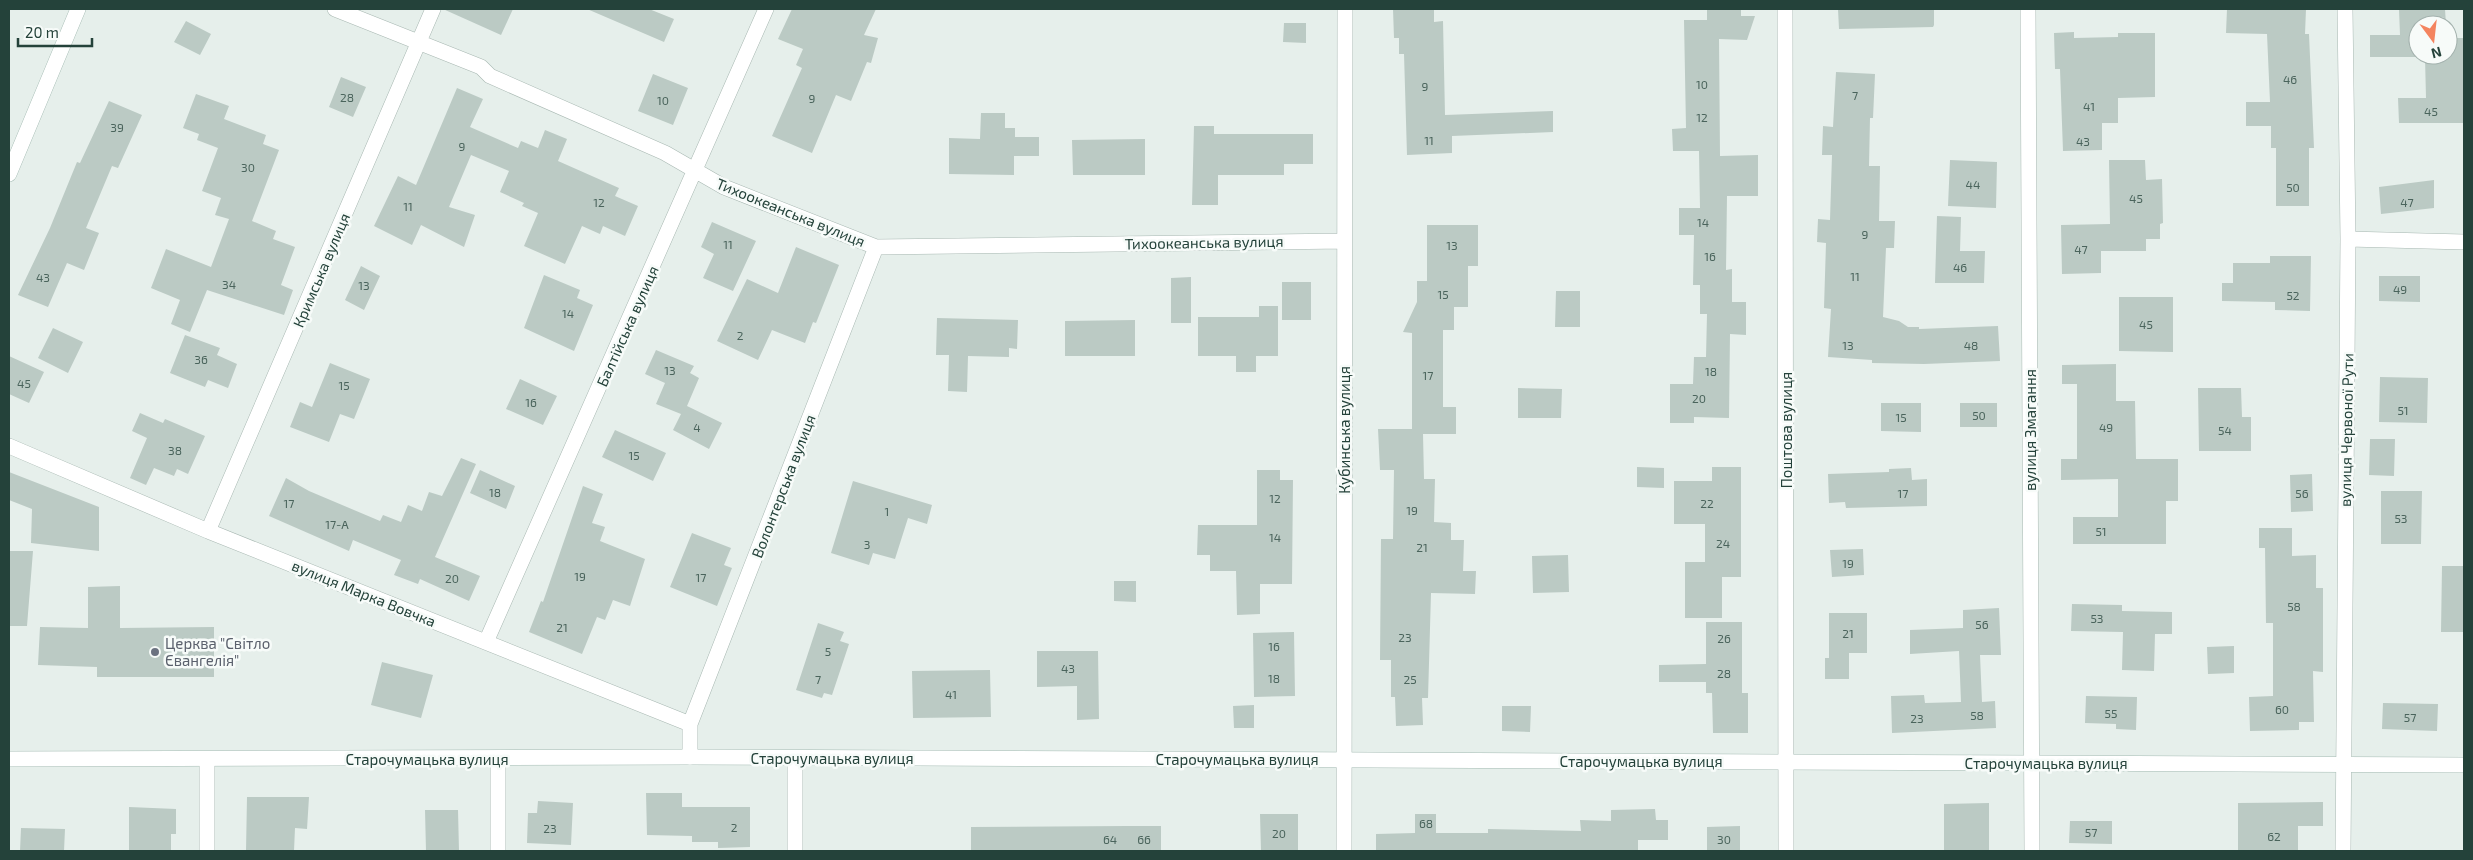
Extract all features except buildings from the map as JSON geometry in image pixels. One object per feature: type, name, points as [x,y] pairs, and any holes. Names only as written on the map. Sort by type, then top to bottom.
[{"type":"street","points":[[9,174],[78,9]]},
{"type":"street","name":"Тихоокеанська вулиця","points":[[335,9],[481,67],[490,76],[665,153],[724,187],[876,247],[1344,241]]},
{"type":"street","name":"Кримська вулиця","points":[[208,531],[433,9]]},
{"type":"street","name":"Балтійська вулиця","points":[[486,642],[696,171],[766,9]]},
{"type":"street","name":"Кубинська вулиця","points":[[1344,851],[1345,9]]},
{"type":"street","name":"Поштова вулиця","points":[[1785,9],[1786,851]]},
{"type":"street","name":"вулиця Змагання","points":[[2028,9],[2032,851]]},
{"type":"street","name":"вулиця Червоної Рути","points":[[2343,851],[2342,764],[2348,239],[2345,9]]},
{"type":"street","points":[[2348,239],[2464,242]]},
{"type":"street","name":"Волонтерська вулиця","points":[[690,724],[876,247]]},
{"type":"street","name":"вулиця Марка Вовчка","points":[[9,446],[208,531],[690,724]]},
{"type":"street","points":[[690,724],[690,757]]},
{"type":"street","name":"Старочумацька вулиця","points":[[9,759],[690,757],[2464,765]]},
{"type":"street","points":[[498,758],[498,851]]},
{"type":"street","points":[[795,758],[795,851]]},
{"type":"street","points":[[207,759],[207,851]]},
{"type":"place","name":"Церква \"Світло Євангелія\"","points":[[155,652]]}]
